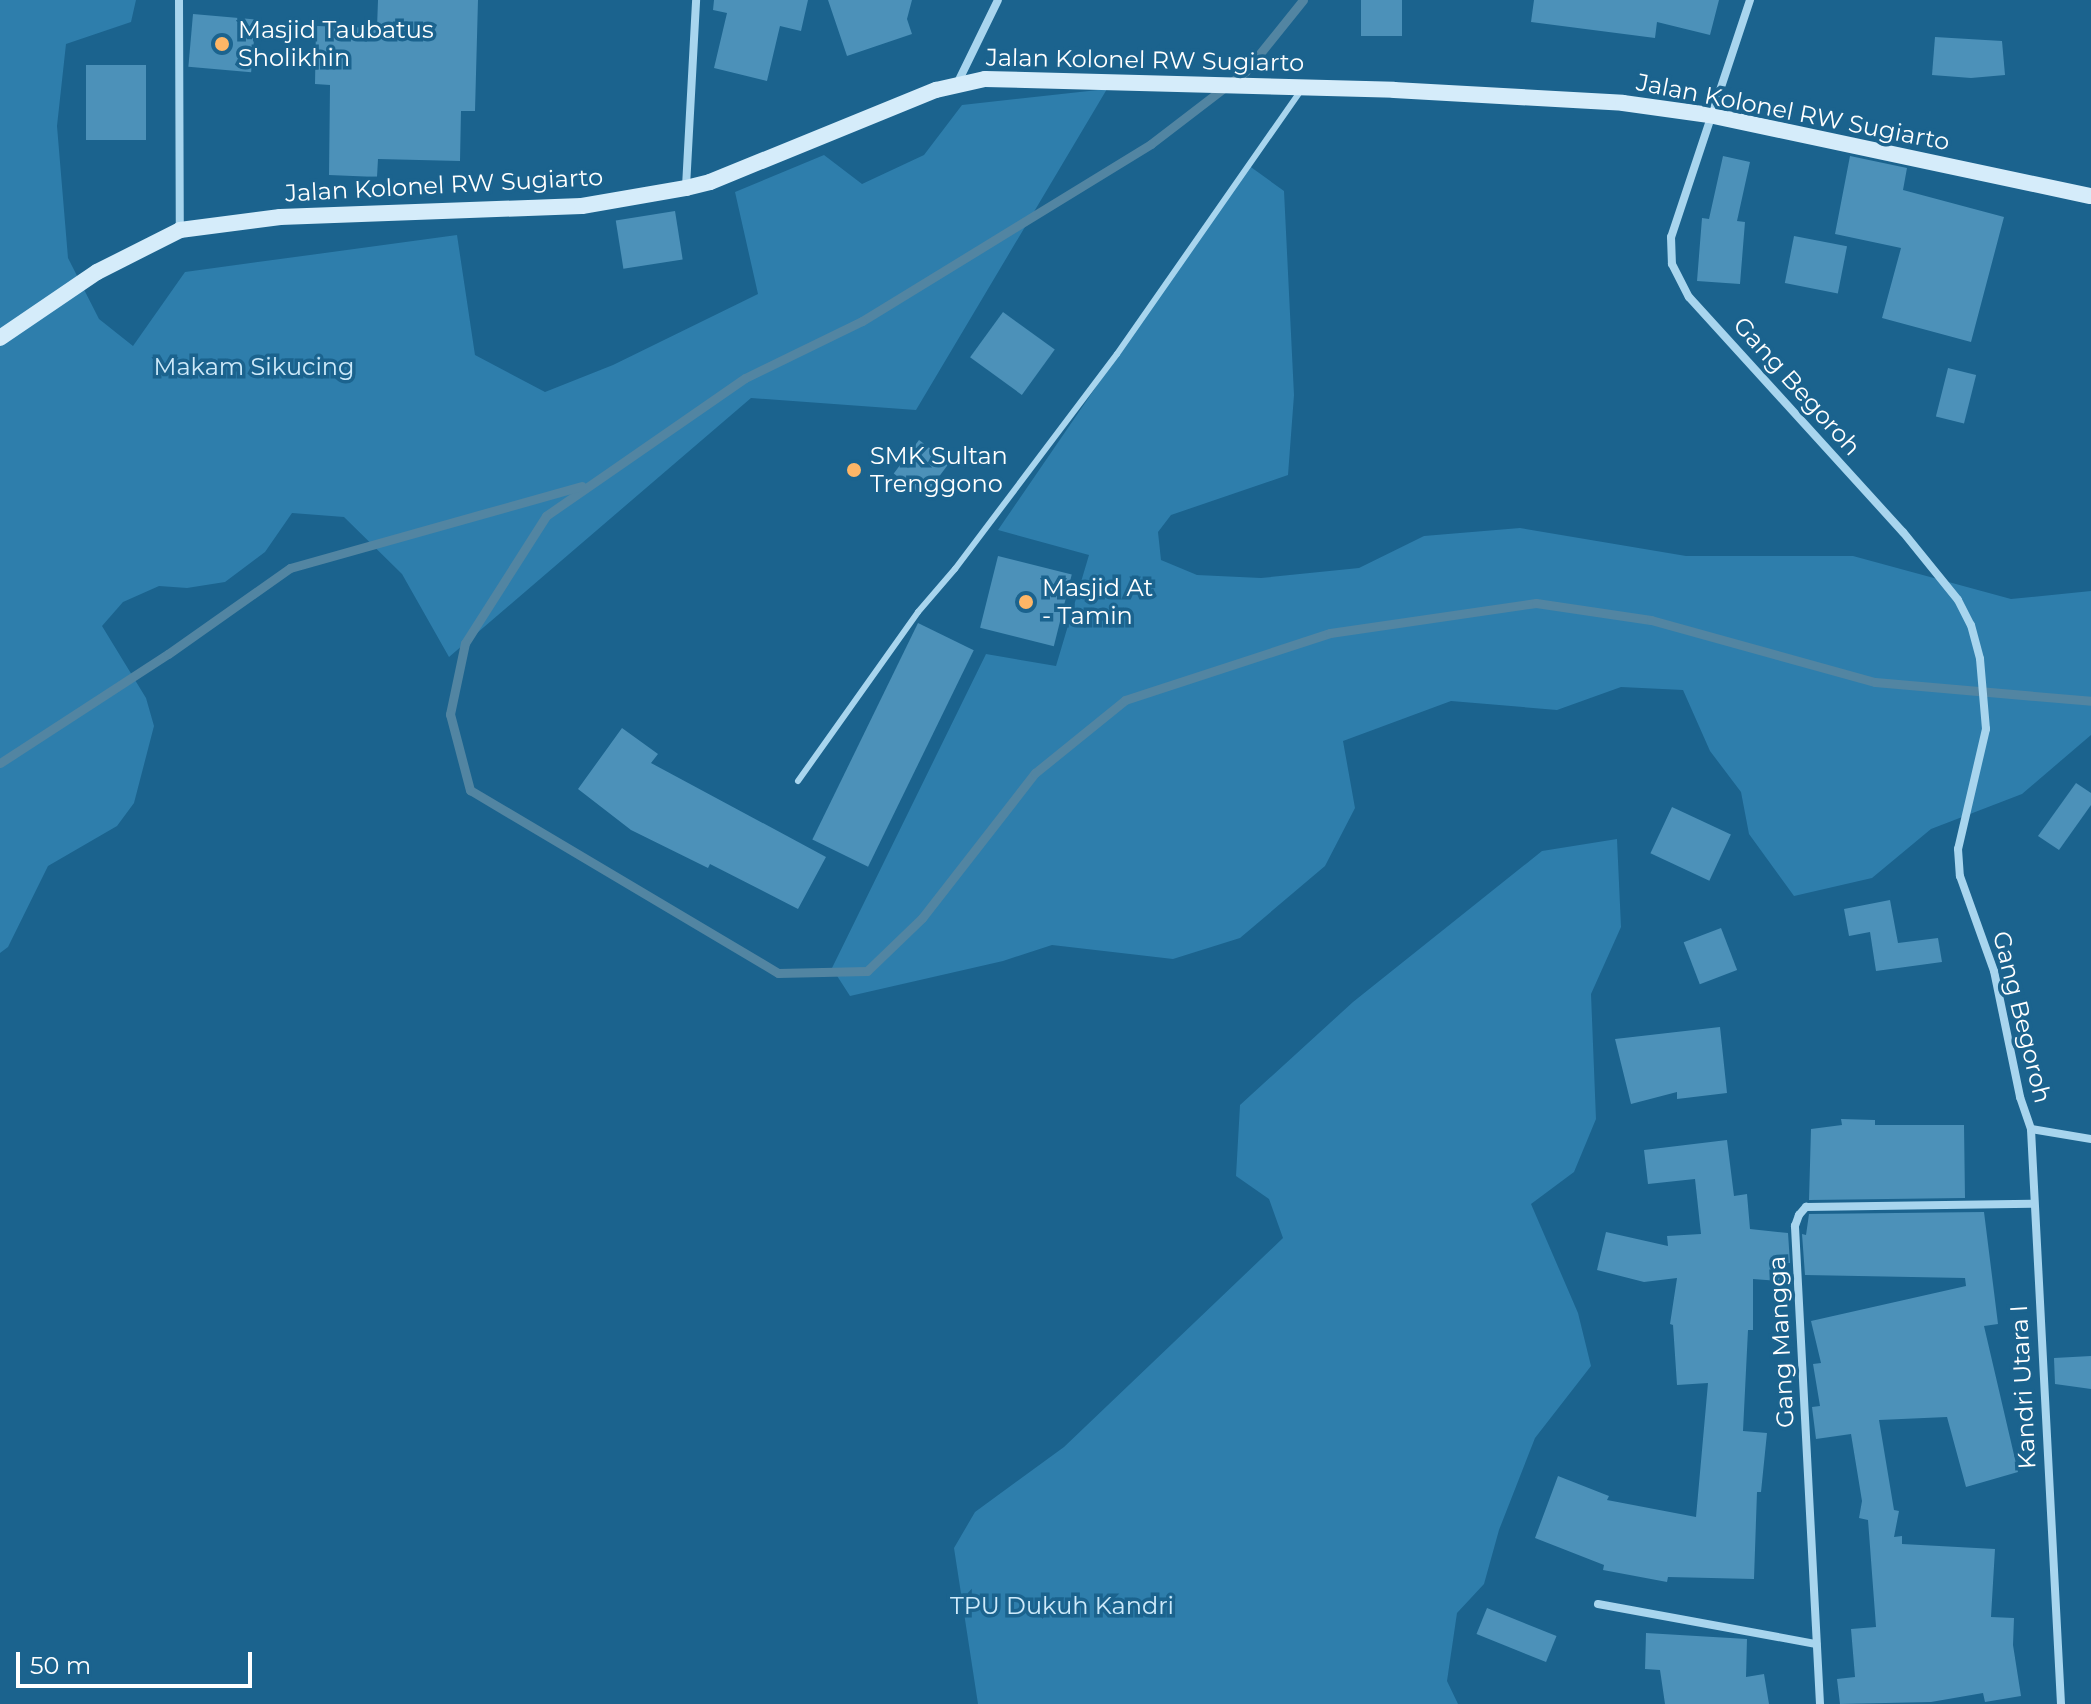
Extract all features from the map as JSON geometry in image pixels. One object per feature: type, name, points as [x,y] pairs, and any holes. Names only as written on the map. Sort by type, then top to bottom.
[{"type":"main road","name":"Jalan Kolonel RW Sugiarto","points":[[0,338],[97,272],[180,230],[280,217],[582,206],[686,188],[957,84],[985,79],[1208,83],[1623,103],[1709,115],[2091,196]]},
{"type":"street","points":[[179,0],[180,230]]},
{"type":"street","points":[[686,188],[696,0]]},
{"type":"street","points":[[957,84],[998,0]]},
{"type":"street","name":"Gang Begoroh","points":[[1750,0],[1709,115],[1671,237],[1672,264],[1689,297],[1903,532],[1958,600],[1971,625],[1980,659],[1986,729],[1958,849],[1960,876],[1994,971],[2020,1097],[2031,1129]]},
{"type":"street","points":[[2031,1129],[2091,1139]]},
{"type":"street","name":"Kandri Utara I","points":[[2031,1129],[2032,1204],[2061,1704]]},
{"type":"street","name":"Gang Mangga","points":[[1820,1704],[1795,1226],[1799,1215],[1806,1207],[2032,1204]]},
{"type":"street","points":[[1598,1604],[1816,1644]]},
{"type":"lane","points":[[798,781],[918,612],[955,569],[1117,354],[1303,87]]},
{"type":"green space","name":"Makam Sikucing","points":[[0,0],[136,0],[131,22],[66,44],[57,126],[68,258],[99,319],[133,346],[185,272],[457,235],[475,355],[545,392],[613,365],[758,294],[735,192],[824,155],[862,184],[924,155],[962,105],[1107,89],[916,410],[751,398],[449,657],[402,574],[344,517],[292,513],[265,552],[225,582],[187,588],[159,586],[123,602],[102,626],[146,698],[154,726],[134,803],[117,826],[48,866],[8,947],[0,953]]},
{"type":"green space","points":[[1248,165],[1284,191],[1294,395],[1288,475],[1171,515],[1158,532],[1161,560],[1197,575],[1261,578],[1359,568],[1424,536],[1520,528],[1686,556],[1853,556],[2011,599],[2091,591],[2091,735],[2022,794],[1931,829],[1872,878],[1794,896],[1749,834],[1741,792],[1710,751],[1683,690],[1621,687],[1557,710],[1451,701],[1343,741],[1355,808],[1325,866],[1240,938],[1173,959],[1052,945],[1003,961],[850,996],[832,968],[986,654],[1056,666],[1089,555],[998,530]]},
{"type":"green space","name":"TPU Dukuh Kandri","points":[[1617,839],[1621,927],[1591,994],[1596,1119],[1574,1172],[1531,1204],[1578,1313],[1591,1366],[1535,1438],[1499,1530],[1484,1584],[1457,1613],[1447,1681],[1458,1704],[978,1704],[954,1548],[975,1512],[1064,1447],[1283,1238],[1269,1199],[1236,1176],[1240,1105],[1353,1002],[1542,851]]},
{"type":"building","points":[[378,0],[478,0],[475,111],[461,111],[460,161],[378,159],[377,177],[329,175],[330,85],[315,84],[316,26],[377,28]]},
{"type":"building","points":[[714,0],[808,0],[801,31],[780,26],[767,81],[714,68],[727,13],[713,10]]},
{"type":"building","points":[[828,0],[912,0],[907,19],[912,34],[847,56]]},
{"type":"building","points":[[1361,0],[1402,0],[1402,36],[1361,36]]},
{"type":"building","points":[[1534,0],[1719,0],[1710,35],[1657,22],[1655,38],[1531,22]]},
{"type":"building","name":"Masjid Taubatus Sholikhin","points":[[193,14],[256,19],[251,72],[188,67]]},
{"type":"building","points":[[1935,37],[2002,41],[2005,75],[1971,78],[1932,75]]},
{"type":"building","points":[[86,65],[146,65],[146,140],[86,140]]},
{"type":"building","points":[[1723,156],[1750,162],[1737,221],[1745,222],[1740,284],[1697,281],[1702,218],[1709,219]]},
{"type":"building","points":[[1850,156],[1907,168],[1903,190],[2004,217],[1971,342],[1882,318],[1901,248],[1835,234]]},
{"type":"building","points":[[675,211],[683,259],[623,269],[616,220]]},
{"type":"building","points":[[1794,236],[1847,246],[1838,293],[1785,283]]},
{"type":"building","points":[[1003,312],[1055,350],[1022,395],[970,357]]},
{"type":"building","points":[[1948,368],[1976,375],[1964,424],[1936,417]]},
{"type":"building","points":[[919,440],[949,463],[924,496],[894,474]]},
{"type":"building","name":"Masjid At - Tamin","points":[[998,556],[1072,574],[1054,646],[980,628]]},
{"type":"building","points":[[918,623],[974,650],[868,867],[812,840]]},
{"type":"building","points":[[622,728],[658,754],[651,763],[826,857],[798,909],[710,864],[708,868],[631,830],[578,789]]},
{"type":"building","points":[[2076,783],[2091,793],[2091,805],[2059,850],[2038,836]]},
{"type":"building","points":[[1672,807],[1731,834],[1709,881],[1650,853]]},
{"type":"building","points":[[1890,900],[1898,943],[1938,938],[1942,962],[1876,971],[1870,932],[1849,936],[1844,909]]},
{"type":"building","points":[[1721,928],[1737,970],[1700,984],[1684,942]]},
{"type":"building","points":[[1720,1027],[1727,1093],[1677,1099],[1677,1092],[1631,1104],[1615,1039]]},
{"type":"building","points":[[1841,1119],[1875,1120],[1875,1125],[1964,1125],[1965,1198],[1809,1200],[1811,1129],[1842,1125]]},
{"type":"building","points":[[1727,1140],[1734,1196],[1747,1194],[1750,1229],[1788,1233],[1790,1263],[1783,1263],[1779,1281],[1753,1279],[1753,1330],[1748,1330],[1743,1431],[1767,1433],[1761,1492],[1757,1492],[1754,1579],[1668,1577],[1667,1582],[1603,1570],[1604,1565],[1535,1538],[1558,1476],[1609,1496],[1607,1500],[1696,1517],[1708,1383],[1677,1385],[1673,1325],[1670,1324],[1677,1278],[1644,1282],[1597,1270],[1606,1232],[1668,1246],[1667,1236],[1701,1234],[1695,1179],[1648,1184],[1644,1150]]},
{"type":"building","points":[[1984,1212],[1998,1324],[1984,1326],[2018,1472],[1966,1487],[1947,1417],[1879,1420],[1894,1510],[1899,1511],[1894,1537],[1902,1536],[1902,1544],[1995,1549],[1991,1617],[2014,1618],[2013,1645],[2021,1696],[1985,1702],[1983,1693],[1931,1702],[1840,1704],[1837,1679],[1855,1677],[1851,1629],[1876,1627],[1868,1520],[1859,1518],[1862,1501],[1851,1434],[1816,1439],[1812,1407],[1820,1406],[1813,1364],[1821,1363],[1811,1321],[1966,1286],[1965,1278],[1805,1275],[1802,1234],[1806,1235],[1809,1214]]},
{"type":"building","points":[[2091,1356],[2091,1389],[2055,1384],[2054,1358]]},
{"type":"building","points":[[1487,1608],[1557,1636],[1546,1662],[1477,1634]]},
{"type":"building","points":[[1646,1633],[1747,1639],[1746,1677],[1764,1674],[1769,1704],[1665,1704],[1660,1670],[1645,1669]]},
{"type":"waterway","points":[[1303,0],[1246,71],[1151,144],[862,321],[745,378],[546,516],[465,643],[450,714],[470,790],[778,973],[867,971],[922,918],[1035,773],[1125,700],[1330,633],[1536,603],[1651,620],[1875,682],[2091,701]]},
{"type":"waterway","points":[[0,763],[168,654],[290,568],[582,486]]},
{"type":"place","name":"Masjid Taubatus Sholikhin","points":[[222,44]]},
{"type":"place","name":"SMK Sultan Trenggono","points":[[854,470]]},
{"type":"place","name":"Masjid At - Tamin","points":[[1026,602]]}]
